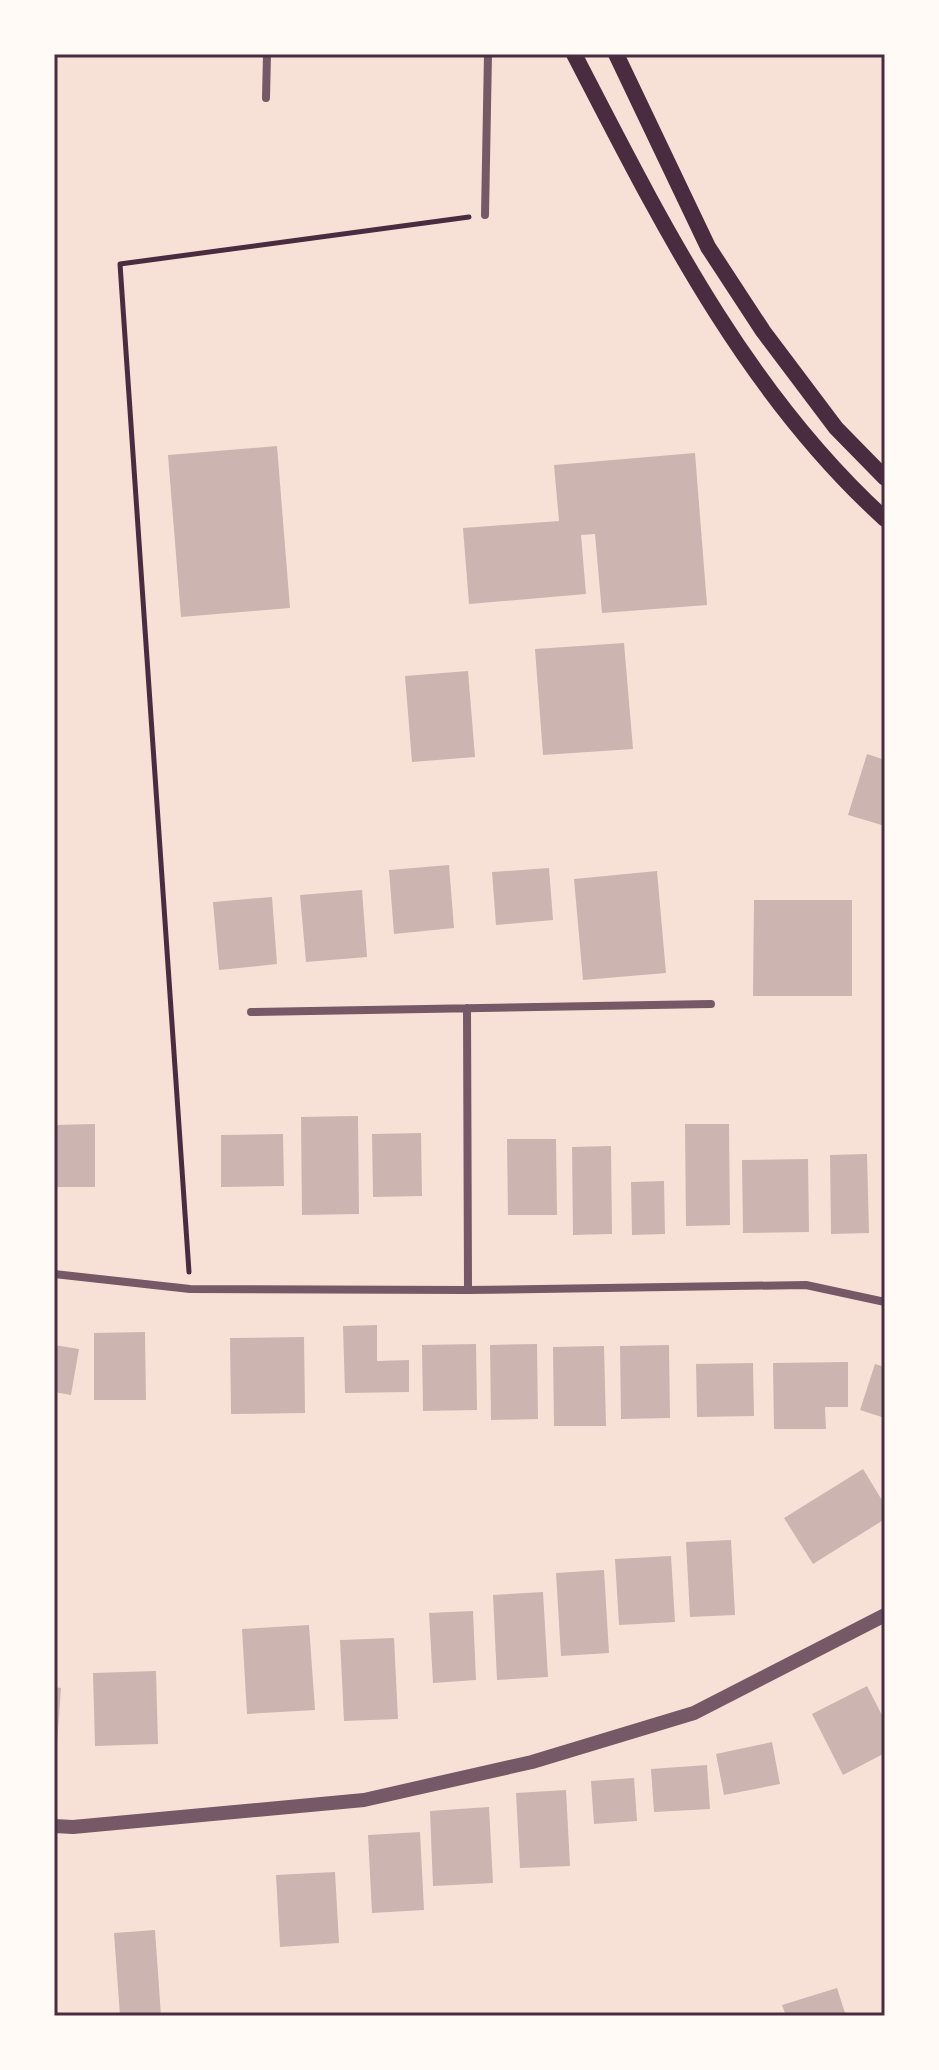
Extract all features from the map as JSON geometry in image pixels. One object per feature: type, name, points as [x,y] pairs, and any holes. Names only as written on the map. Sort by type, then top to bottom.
[{"type":"main road","points":[[574,54],[660,221],[698,287],[810,444],[885,519]]},
{"type":"main road","points":[[616,54],[708,247],[763,331],[836,428],[885,478]]},
{"type":"street","points":[[266,98],[267,54]]},
{"type":"street","points":[[485,215],[488,54]]},
{"type":"street","points":[[251,1012],[711,1004]]},
{"type":"street","points":[[467,1008],[468,1290]]},
{"type":"street","points":[[54,1274],[190,1289],[468,1290],[806,1285],[885,1302]]},
{"type":"street","points":[[54,1826],[73,1827],[364,1800],[532,1762],[694,1713],[885,1615]]},
{"type":"path","points":[[190,1289],[120,264],[485,215]]},
{"type":"building","points":[[277,446],[290,608],[181,617],[168,455]]},
{"type":"building","points":[[695,453],[707,605],[602,613],[595,534],[581,535],[586,594],[469,604],[463,528],[559,521],[554,465]]},
{"type":"building","points":[[624,643],[633,749],[543,755],[535,649]]},
{"type":"building","points":[[468,671],[475,757],[412,762],[405,676]]},
{"type":"building","points":[[867,754],[885,760],[885,826],[848,815]]},
{"type":"building","points":[[449,865],[454,928],[394,934],[389,870]]},
{"type":"building","points":[[549,868],[553,920],[496,925],[492,872]]},
{"type":"building","points":[[657,871],[666,973],[583,980],[574,879]]},
{"type":"building","points":[[362,890],[367,957],[306,962],[300,895]]},
{"type":"building","points":[[272,897],[277,964],[219,970],[213,902]]},
{"type":"building","points":[[754,900],[852,900],[852,996],[753,996]]},
{"type":"building","points":[[358,1116],[359,1214],[302,1215],[301,1117]]},
{"type":"building","points":[[95,1124],[95,1187],[54,1187],[54,1125]]},
{"type":"building","points":[[685,1124],[729,1124],[730,1225],[686,1226]]},
{"type":"building","points":[[421,1133],[422,1196],[373,1197],[372,1134]]},
{"type":"building","points":[[283,1134],[284,1186],[221,1187],[221,1135]]},
{"type":"building","points":[[507,1139],[556,1139],[557,1215],[508,1215]]},
{"type":"building","points":[[611,1146],[612,1234],[573,1235],[572,1147]]},
{"type":"building","points":[[867,1154],[869,1233],[831,1234],[830,1155]]},
{"type":"building","points":[[808,1159],[809,1232],[743,1233],[742,1160]]},
{"type":"building","points":[[664,1181],[665,1234],[632,1235],[631,1182]]},
{"type":"building","points":[[377,1325],[377,1361],[409,1360],[409,1392],[345,1393],[343,1326]]},
{"type":"building","points":[[145,1332],[146,1400],[94,1400],[94,1333]]},
{"type":"building","points":[[304,1337],[305,1413],[231,1414],[230,1338]]},
{"type":"building","points":[[476,1344],[477,1410],[423,1411],[422,1345]]},
{"type":"building","points":[[537,1344],[538,1419],[491,1420],[490,1345]]},
{"type":"building","points":[[54,1345],[79,1349],[71,1395],[54,1392]]},
{"type":"building","points":[[669,1345],[670,1418],[621,1419],[620,1346]]},
{"type":"building","points":[[604,1346],[606,1426],[554,1426],[553,1347]]},
{"type":"building","points":[[848,1362],[848,1407],[825,1407],[826,1429],[774,1429],[773,1363]]},
{"type":"building","points":[[753,1363],[754,1416],[697,1417],[696,1364]]},
{"type":"building","points":[[875,1364],[885,1367],[885,1418],[860,1410]]},
{"type":"building","points":[[863,1469],[885,1505],[885,1519],[813,1564],[784,1518]]},
{"type":"building","points":[[731,1540],[735,1615],[690,1617],[686,1542]]},
{"type":"building","points":[[671,1556],[675,1622],[619,1625],[615,1559]]},
{"type":"building","points":[[604,1570],[609,1653],[561,1656],[556,1573]]},
{"type":"building","points":[[543,1592],[548,1677],[497,1680],[493,1595]]},
{"type":"building","points":[[473,1611],[476,1680],[433,1683],[429,1613]]},
{"type":"building","points":[[309,1625],[315,1710],[247,1714],[242,1629]]},
{"type":"building","points":[[394,1638],[398,1719],[344,1721],[340,1640]]},
{"type":"building","points":[[156,1671],[158,1744],[95,1746],[93,1673]]},
{"type":"building","points":[[867,1686],[885,1721],[885,1753],[843,1775],[812,1714]]},
{"type":"building","points":[[54,1687],[61,1688],[56,1758],[54,1758]]},
{"type":"building","points":[[772,1742],[780,1784],[724,1795],[716,1754]]},
{"type":"building","points":[[707,1765],[710,1809],[654,1812],[651,1769]]},
{"type":"building","points":[[634,1778],[637,1821],[594,1824],[591,1781]]},
{"type":"building","points":[[566,1790],[570,1866],[520,1868],[516,1793]]},
{"type":"building","points":[[489,1807],[493,1883],[433,1886],[430,1811]]},
{"type":"building","points":[[420,1832],[424,1910],[372,1913],[368,1835]]},
{"type":"building","points":[[335,1872],[339,1943],[280,1947],[276,1875]]},
{"type":"building","points":[[155,1930],[161,2016],[120,2016],[114,1933]]},
{"type":"building","points":[[837,1988],[846,2016],[786,2016],[782,2005]]}]
